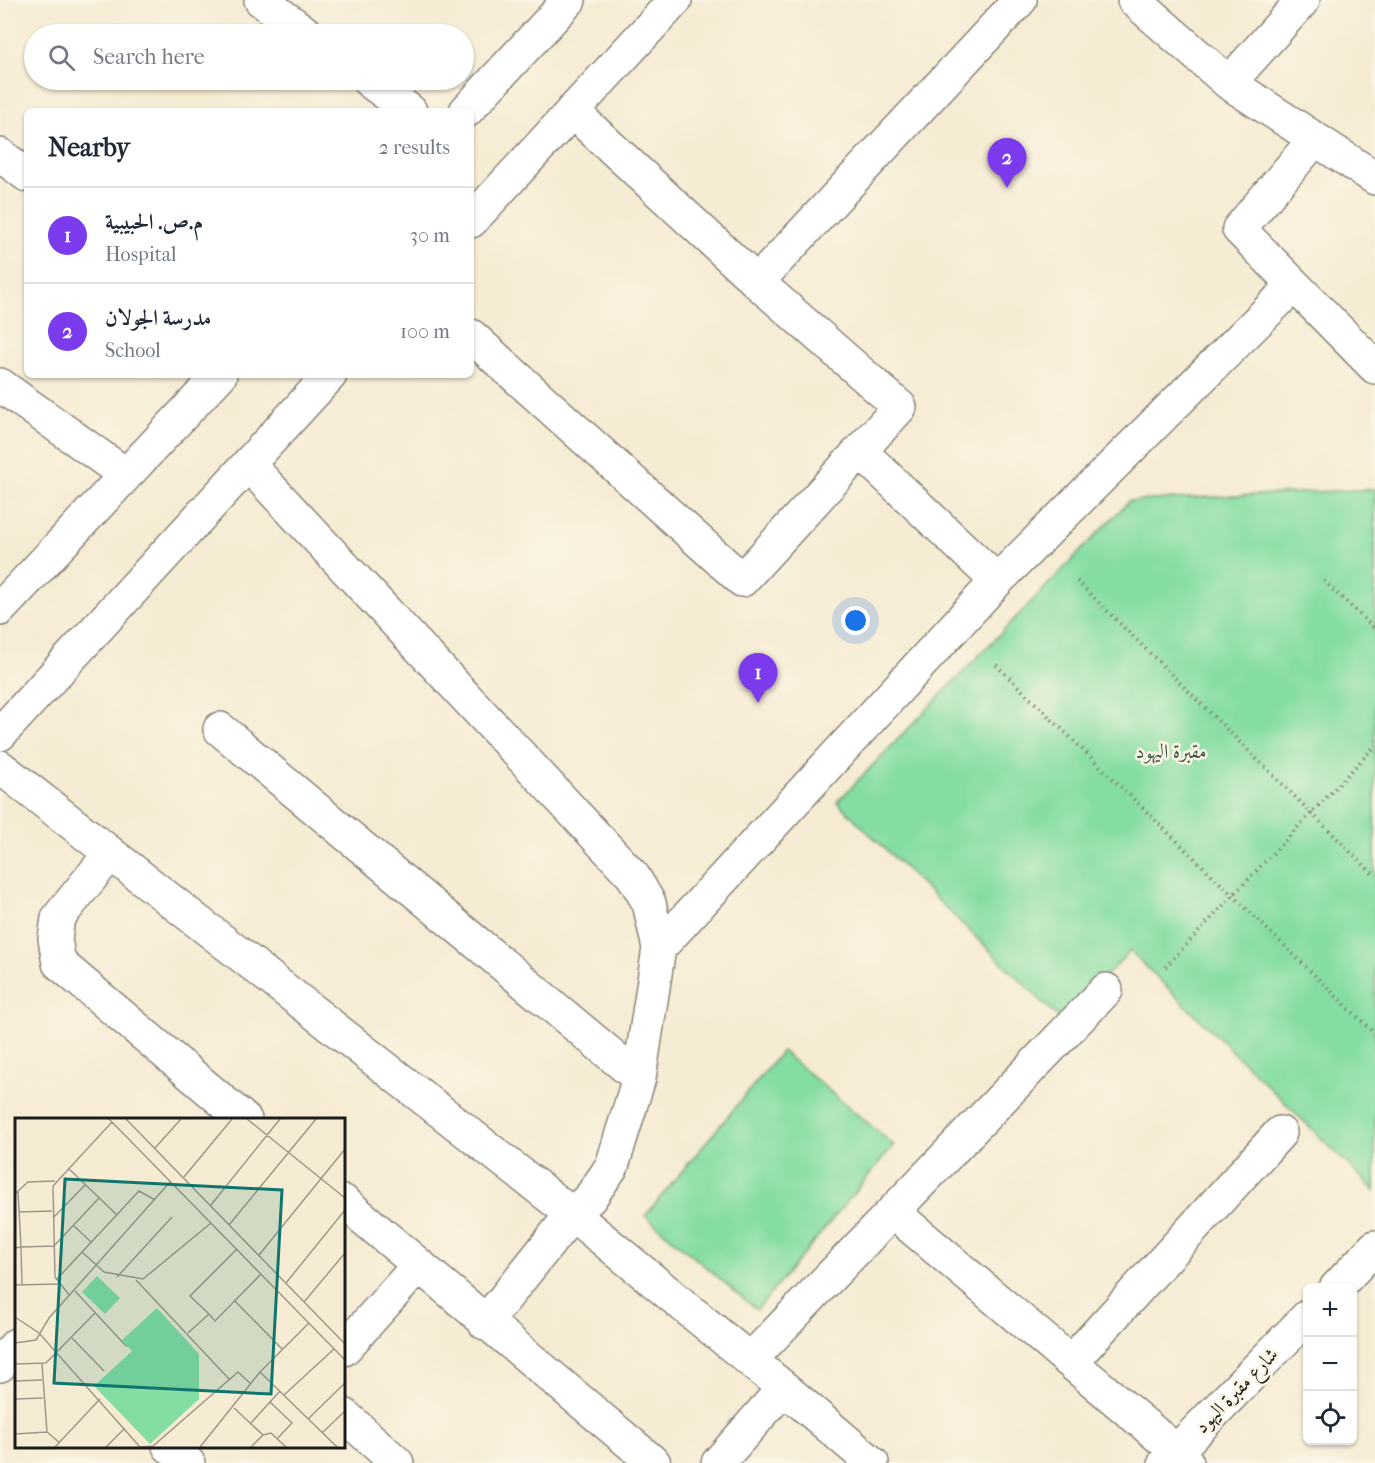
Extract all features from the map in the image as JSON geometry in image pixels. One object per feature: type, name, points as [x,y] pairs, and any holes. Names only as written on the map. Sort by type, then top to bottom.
[{"type":"street","points":[[261,0],[293,24]]},
{"type":"street","points":[[469,108],[569,0]]},
{"type":"street","points":[[474,218],[675,0]]},
{"type":"street","points":[[757,282],[1020,0]]},
{"type":"street","points":[[1134,0],[1229,83],[1375,178]]},
{"type":"street","points":[[1229,83],[1303,0]]},
{"type":"street","points":[[382,90],[406,108]]},
{"type":"street","points":[[474,339],[742,580],[900,407],[757,282],[572,111]]},
{"type":"street","points":[[1315,139],[1239,229],[1375,367]]},
{"type":"street","points":[[0,155],[24,173]]},
{"type":"street","points":[[659,948],[997,581],[1294,285]]},
{"type":"street","points":[[0,609],[217,378]]},
{"type":"street","points":[[0,734],[327,378]]},
{"type":"street","points":[[0,385],[126,475]]},
{"type":"street","points":[[860,451],[997,581]]},
{"type":"street","points":[[248,464],[633,876],[648,903],[659,948],[639,1078],[612,1166],[590,1198],[573,1214],[485,1323]]},
{"type":"street","points":[[220,729],[639,1078]]},
{"type":"street","points":[[0,767],[573,1214],[872,1463]]},
{"type":"street","points":[[110,854],[58,918],[55,939],[59,963],[225,1113]]},
{"type":"street","points":[[750,1360],[1106,990]]},
{"type":"street","points":[[1071,1362],[1280,1133]]},
{"type":"street","points":[[345,1203],[654,1463]]},
{"type":"street","points":[[893,1212],[1071,1362],[1176,1459]]},
{"type":"street","points":[[1340,1283],[1375,1247]]},
{"type":"street","points":[[345,1348],[419,1265]]},
{"type":"street","name":"شارع مقبرة اليهود","points":[[1176,1459],[1303,1321]]},
{"type":"street","points":[[0,1365],[15,1346]]},
{"type":"street","points":[[718,1463],[784,1388]]},
{"type":"street","points":[[345,1416],[397,1463]]},
{"type":"street","points":[[171,1448],[188,1463]]},
{"type":"path","points":[[1077,581],[1375,876]]},
{"type":"path","points":[[1324,581],[1375,629]]},
{"type":"path","points":[[996,665],[1375,1034]]},
{"type":"path","points":[[1165,967],[1375,746]]},
{"type":"green space","name":"مقبرة اليهود","points":[[1375,489],[1375,1191],[1130,951],[1062,1021],[837,802],[1129,501]]},
{"type":"green space","points":[[782,1051],[894,1145],[757,1310],[645,1216]]},
{"type":"place","name":"مدرسة الجولان","points":[[1007,188]]},
{"type":"place","name":"م.ص. الحبيبية","points":[[758,703]]}]
